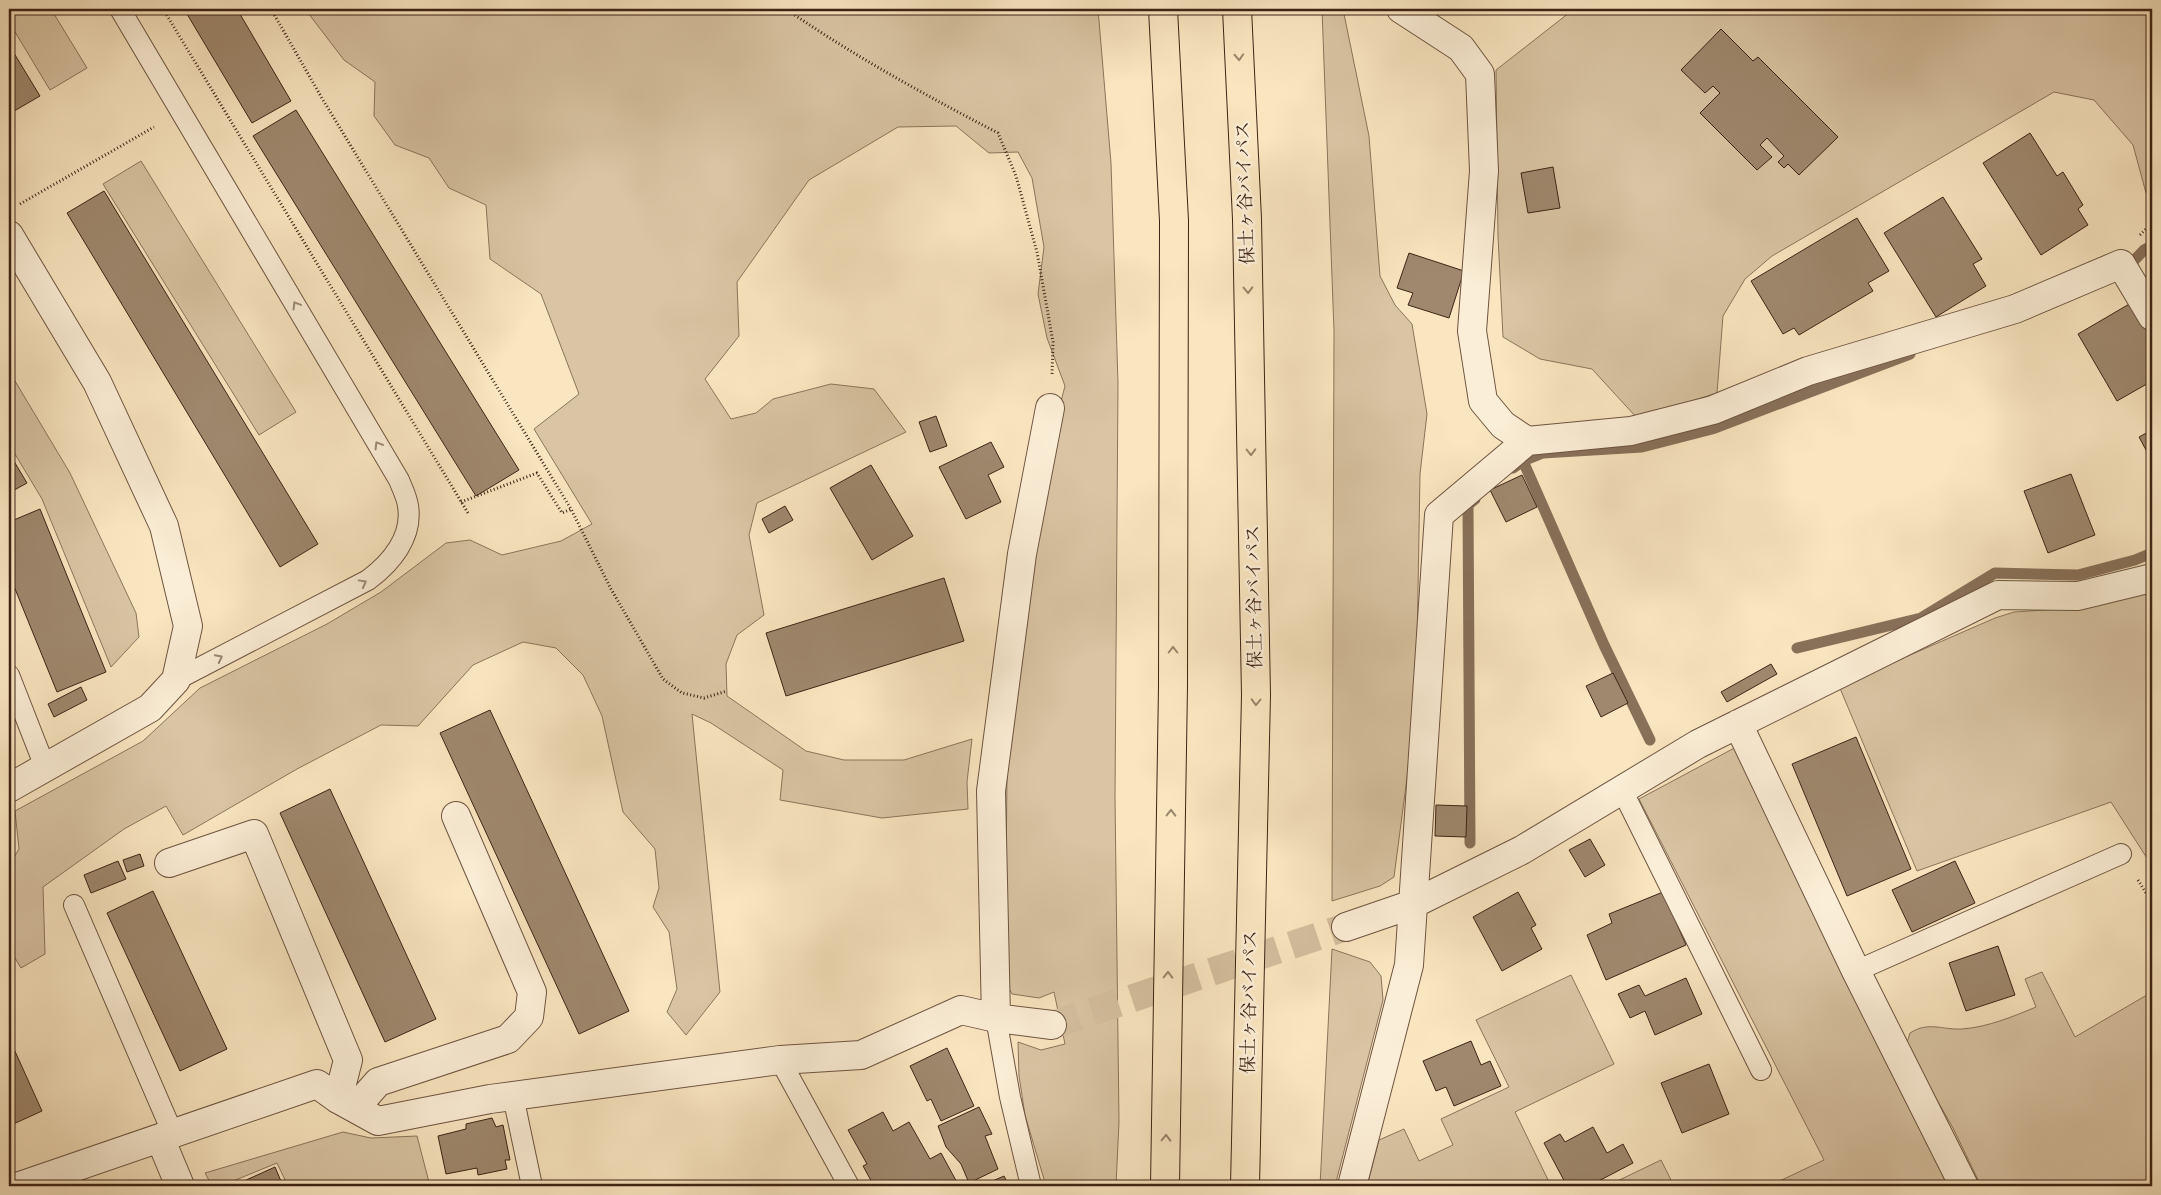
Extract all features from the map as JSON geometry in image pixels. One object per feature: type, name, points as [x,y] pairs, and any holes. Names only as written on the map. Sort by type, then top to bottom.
[{"type":"highway","points":[[1163,9],[1174,221],[1173,676],[1165,1186]]},
{"type":"highway","name":"保土ヶ谷バイパス","points":[[1237,9],[1247,219],[1256,695],[1245,1186]]},
{"type":"street","points":[[1401,9],[1461,48],[1480,74],[1484,171],[1472,331],[1483,401],[1503,425],[1527,441]]},
{"type":"street","points":[[9,235],[97,382],[164,526],[188,626],[176,680],[150,708],[9,788]]},
{"type":"street","points":[[1352,1186],[1408,965],[1439,515],[1527,441],[1631,431],[1713,410],[1808,371],[2014,309],[2121,264],[2152,316]]},
{"type":"street","points":[[996,1018],[991,791],[1022,554],[1050,408]]},
{"type":"street","points":[[1346,927],[1413,904],[1522,850],[1698,744],[1998,595],[2078,596],[2152,578]]},
{"type":"street","points":[[1738,724],[1856,971],[1964,1186]]},
{"type":"street","points":[[349,1105],[364,1098],[378,1082],[508,1039],[529,1017],[532,992],[456,816]]},
{"type":"street","points":[[169,863],[254,834],[348,1060],[349,1105]]},
{"type":"street","points":[[20,1186],[317,1084],[378,1121],[490,1099],[780,1060],[860,1055],[961,1010],[996,1018],[1052,1025]]},
{"type":"street","points":[[167,1136],[180,1186]]},
{"type":"lane","points":[[120,9],[399,480],[408,506],[406,531],[400,547],[386,567],[368,580],[176,680]]},
{"type":"lane","points":[[9,675],[45,768]]},
{"type":"lane","points":[[1622,790],[1762,1070]]},
{"type":"lane","points":[[1856,971],[2121,854]]},
{"type":"lane","points":[[74,905],[167,1136]]},
{"type":"lane","points":[[996,1018],[1010,1097],[1032,1186]]},
{"type":"lane","points":[[780,1060],[849,1186]]},
{"type":"lane","points":[[513,1096],[532,1186]]},
{"type":"path","points":[[163,9],[468,513]]},
{"type":"path","points":[[271,9],[323,100],[571,509],[611,589],[663,679],[682,694],[704,698],[728,691]]},
{"type":"path","points":[[786,9],[859,57],[998,133],[1016,176],[1037,252],[1053,342],[1050,408]]},
{"type":"path","points":[[17,205],[181,112]]},
{"type":"path","points":[[2149,226],[2152,142]]},
{"type":"path","points":[[461,502],[537,473],[562,513],[571,509]]},
{"type":"shaded area","points":[[9,9],[51,9],[87,68],[50,90],[9,22]]},
{"type":"shaded area","points":[[305,9],[1098,9],[1111,163],[1118,383],[1115,796],[1119,1122],[1116,1186],[1046,1186],[1025,1115],[1019,1076],[1018,1042],[1041,1050],[1065,1044],[1054,992],[1039,998],[1012,994],[1005,982],[1005,960],[1007,775],[1050,443],[1065,386],[1047,338],[1038,294],[1044,247],[1032,178],[1018,152],[989,153],[956,126],[898,127],[809,180],[737,282],[739,336],[705,379],[731,419],[756,413],[773,399],[831,384],[874,389],[906,432],[757,503],[749,535],[764,615],[737,635],[726,664],[727,696],[806,751],[844,760],[904,760],[972,739],[967,782],[968,809],[882,818],[780,800],[783,770],[711,723],[692,714],[720,992],[686,1035],[667,1012],[677,989],[669,932],[653,907],[659,888],[655,849],[623,812],[602,716],[583,675],[556,648],[523,642],[473,665],[418,726],[381,725],[297,769],[183,835],[166,806],[124,829],[43,887],[45,954],[21,968],[9,948],[9,865],[19,849],[15,811],[143,741],[200,688],[327,624],[381,592],[446,543],[470,540],[502,555],[561,541],[592,524],[534,429],[579,394],[541,294],[490,259],[486,205],[449,188],[429,158],[395,145],[374,116],[375,82],[344,60]]},
{"type":"shaded area","points":[[1322,9],[1343,9],[1369,136],[1380,276],[1395,305],[1412,324],[1427,414],[1420,474],[1417,648],[1408,770],[1394,877],[1380,886],[1332,901],[1334,331]]},
{"type":"shaded area","points":[[1574,9],[2152,9],[2152,215],[2133,145],[2094,100],[2054,92],[1772,256],[1745,279],[1723,316],[1717,393],[1637,418],[1592,369],[1540,359],[1503,337],[1498,236],[1496,70]]},
{"type":"shaded area","points":[[141,161],[296,412],[259,435],[103,184]]},
{"type":"shaded area","points":[[9,371],[70,473],[136,613],[139,637],[111,667],[42,499],[9,444]]},
{"type":"shaded area","points":[[2152,587],[2152,866],[2111,802],[1917,871],[1839,686],[1995,618],[2014,612],[2061,609]]},
{"type":"shaded area","points":[[1740,745],[1955,1186],[1769,1186],[1824,1160],[1639,799]]},
{"type":"shaded area","points":[[1332,949],[1370,962],[1381,976],[1383,1000],[1335,1186],[1320,1186]]},
{"type":"shaded area","points":[[2042,972],[2075,1037],[2152,992],[2152,1186],[1981,1186],[1953,1128],[1906,1046],[1910,1033],[1923,1027],[1972,1028],[2000,1021],[2036,1007],[2025,979]]},
{"type":"shaded area","points":[[1571,975],[1614,1064],[1515,1112],[1551,1186],[1367,1186],[1379,1140],[1404,1129],[1419,1161],[1453,1145],[1441,1119],[1509,1087],[1476,1020]]},
{"type":"shaded area","points":[[343,1132],[371,1138],[417,1136],[430,1186],[288,1186],[277,1163],[221,1186],[212,1186],[205,1173]]},
{"type":"shaded area","points":[[1661,1160],[1674,1186],[1607,1186]]},
{"type":"building","points":[[184,9],[237,9],[291,101],[252,123]]},
{"type":"building","points":[[1721,29],[1753,61],[1758,57],[1838,137],[1799,175],[1788,164],[1784,168],[1778,162],[1784,156],[1767,138],[1760,145],[1772,157],[1757,170],[1700,113],[1720,93],[1713,86],[1705,93],[1681,70]]},
{"type":"building","points":[[9,45],[40,96],[9,114]]},
{"type":"building","points":[[296,110],[519,470],[476,496],[253,136]]},
{"type":"building","points":[[2030,133],[2057,176],[2063,172],[2083,205],[2078,209],[2088,225],[2041,255],[1983,163]]},
{"type":"building","points":[[1553,167],[1560,208],[1528,213],[1521,173]]},
{"type":"building","points":[[104,191],[318,544],[280,567],[67,213]]},
{"type":"building","points":[[1943,197],[1982,259],[1973,264],[1986,286],[1936,317],[1884,233]]},
{"type":"building","points":[[1857,218],[1889,271],[1868,283],[1873,291],[1799,335],[1794,328],[1783,334],[1751,281]]},
{"type":"building","points":[[1409,253],[1464,271],[1449,318],[1408,305],[1413,293],[1397,288]]},
{"type":"building","points":[[2152,262],[2152,277],[2146,266]]},
{"type":"building","points":[[2131,303],[2152,340],[2152,381],[2117,401],[2078,334]]},
{"type":"building","points":[[936,416],[947,446],[930,452],[919,422]]},
{"type":"building","points":[[2152,430],[2152,461],[2139,437]]},
{"type":"building","points":[[991,442],[1004,467],[988,475],[1001,502],[966,519],[939,467]]},
{"type":"building","points":[[9,453],[27,483],[9,493]]},
{"type":"building","points":[[871,465],[913,536],[872,560],[830,488]]},
{"type":"building","points":[[2071,474],[2095,535],[2048,553],[2024,491]]},
{"type":"building","points":[[1522,475],[1537,507],[1506,522],[1490,490]]},
{"type":"building","points":[[785,506],[793,520],[769,533],[762,519]]},
{"type":"building","points":[[40,509],[106,672],[57,692],[9,574],[9,522]]},
{"type":"building","points":[[944,578],[964,641],[786,696],[766,633]]},
{"type":"building","points":[[1771,664],[1777,674],[1727,702],[1721,692]]},
{"type":"building","points":[[1613,673],[1628,703],[1601,717],[1586,686]]},
{"type":"building","points":[[81,687],[87,700],[54,717],[48,704]]},
{"type":"building","points":[[490,710],[629,1011],[579,1034],[440,733]]},
{"type":"building","points":[[1856,737],[1911,869],[1847,896],[1792,764]]},
{"type":"building","points":[[330,789],[436,1019],[385,1042],[280,813]]},
{"type":"building","points":[[1436,805],[1467,806],[1466,837],[1435,836]]},
{"type":"building","points":[[1590,839],[1605,865],[1585,877],[1569,850]]},
{"type":"building","points":[[140,854],[144,866],[127,872],[123,860]]},
{"type":"building","points":[[118,861],[126,879],[91,893],[84,875]]},
{"type":"building","points":[[1955,861],[1975,903],[1912,932],[1892,890]]},
{"type":"building","points":[[153,891],[227,1049],[180,1071],[107,913]]},
{"type":"building","points":[[1518,892],[1536,925],[1531,928],[1542,949],[1502,971],[1473,917]]},
{"type":"building","points":[[1663,892],[1686,945],[1606,980],[1587,935],[1612,923],[1609,914]]},
{"type":"building","points":[[1998,946],[2015,995],[1966,1011],[1949,963]]},
{"type":"building","points":[[1686,978],[1702,1014],[1655,1035],[1645,1011],[1630,1018],[1618,994],[1639,985],[1645,996]]},
{"type":"building","points":[[9,1038],[42,1111],[9,1126]]},
{"type":"building","points":[[1471,1041],[1481,1065],[1490,1061],[1501,1086],[1454,1106],[1446,1087],[1436,1091],[1423,1061]]},
{"type":"building","points":[[947,1048],[974,1106],[941,1121],[931,1099],[927,1101],[910,1066]]},
{"type":"building","points":[[1709,1064],[1729,1114],[1682,1133],[1661,1083]]},
{"type":"building","points":[[979,1107],[992,1134],[985,1136],[998,1169],[969,1183],[961,1164],[946,1147],[938,1126]]},
{"type":"building","points":[[883,1112],[893,1131],[909,1122],[930,1159],[941,1153],[959,1186],[874,1186],[863,1166],[867,1164],[848,1130]]},
{"type":"building","points":[[492,1118],[496,1127],[503,1125],[510,1160],[505,1160],[507,1169],[478,1175],[477,1168],[446,1174],[438,1136],[466,1129],[466,1124]]},
{"type":"building","points":[[1593,1127],[1607,1153],[1623,1144],[1633,1163],[1589,1186],[1567,1186],[1544,1143],[1560,1134],[1565,1142]]},
{"type":"building","points":[[275,1167],[283,1186],[233,1186]]},
{"type":"building","points":[[1004,1176],[1009,1186],[981,1186]]},
{"type":"waterway","points":[[2124,271],[2144,250],[2152,246]]},
{"type":"waterway","points":[[1513,468],[1523,461],[1543,453],[1642,447],[1712,429],[1910,354]]},
{"type":"waterway","points":[[1523,461],[1604,645],[1650,740]]},
{"type":"waterway","points":[[1470,843],[1468,505],[1475,499]]},
{"type":"waterway","points":[[1797,648],[1921,618],[1995,573],[2078,575],[2135,560],[2152,553]]},
{"type":"tunnel","points":[[1052,1025],[1346,927]]}]
